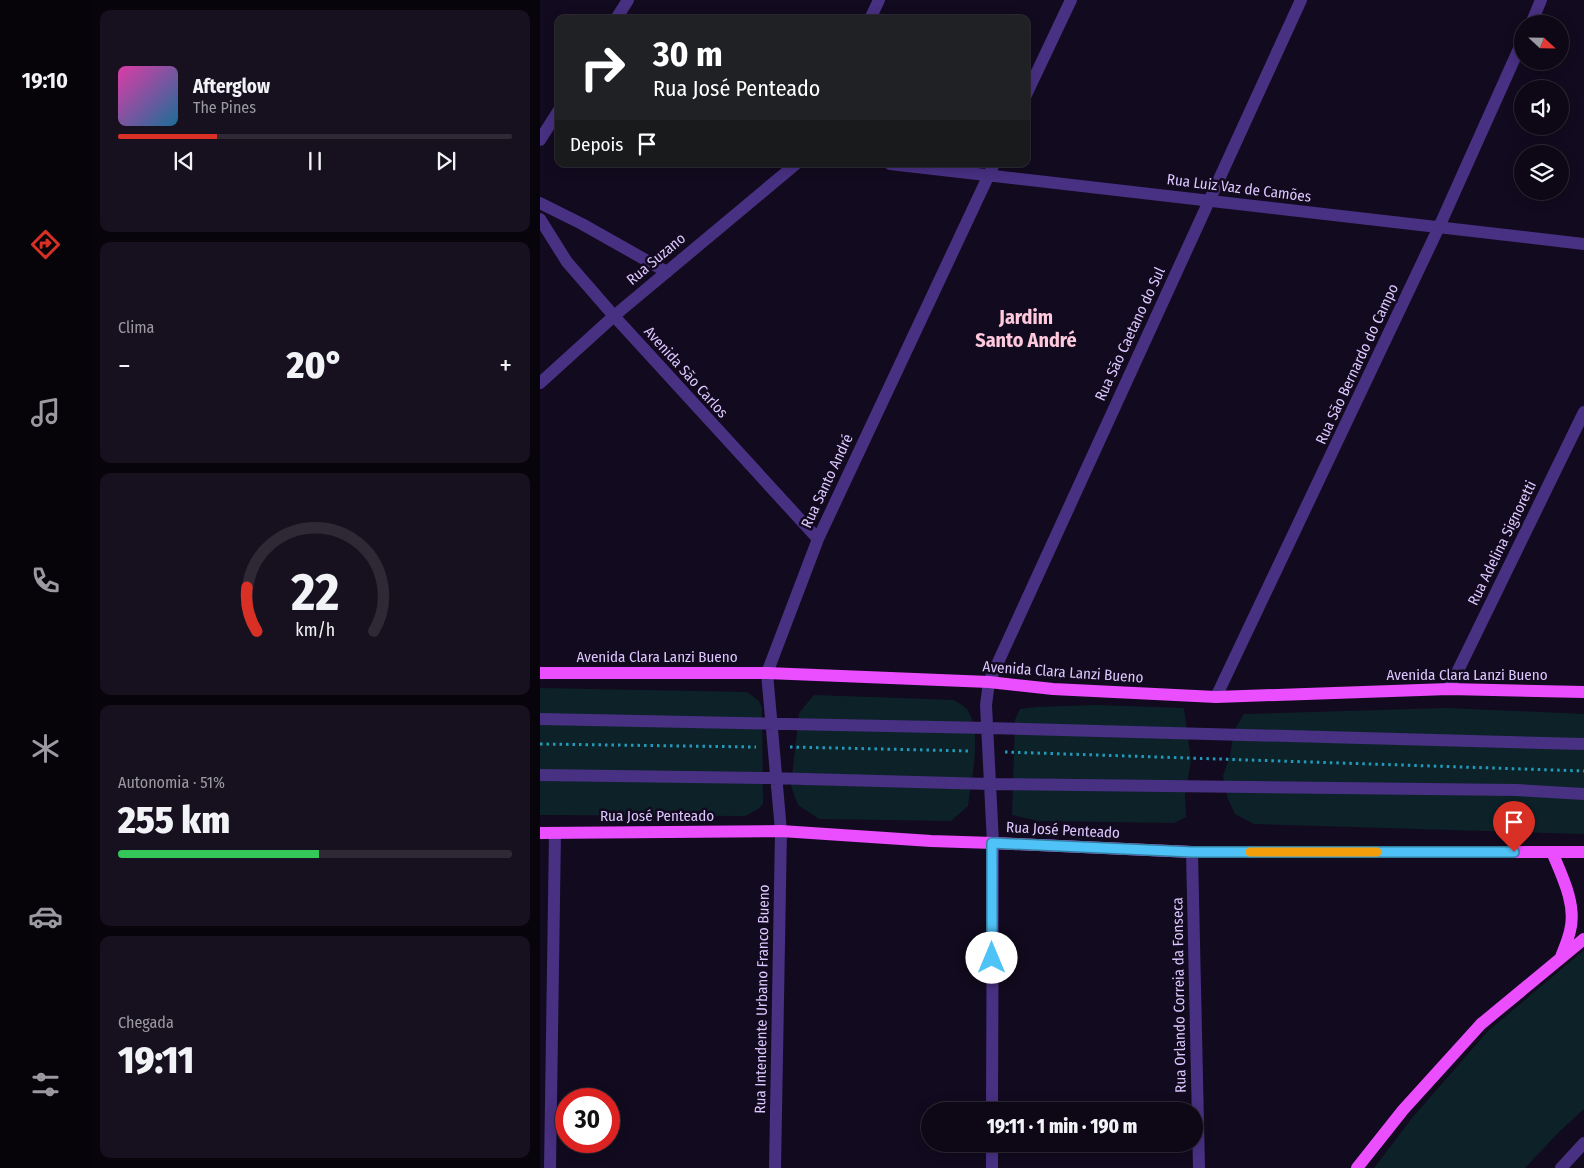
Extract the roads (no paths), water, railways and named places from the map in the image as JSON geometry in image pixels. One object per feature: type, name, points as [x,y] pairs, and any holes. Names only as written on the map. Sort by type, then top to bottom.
[{"type":"main road","name":"Avenida Clara Lanzi Bueno","points":[[540,674],[767,673],[989,682],[1052,689],[1216,697],[1449,689],[1584,692]]},
{"type":"main road","name":"Rua José Penteado","points":[[540,834],[782,831],[931,841],[1192,852],[1584,852]]},
{"type":"main road","points":[[1552,852],[1564,880],[1571,908],[1571,930],[1560,960]]},
{"type":"main road","points":[[1357,1168],[1403,1110],[1481,1024],[1584,939]]},
{"type":"street","points":[[619,15],[628,0]]},
{"type":"street","points":[[872,15],[879,0]]},
{"type":"street","points":[[1030,87],[1071,0]]},
{"type":"street","name":"Rua São Caetano do Sul","points":[[992,1102],[992,843],[986,705],[989,682],[1301,0]]},
{"type":"street","points":[[1535,15],[1542,0]]},
{"type":"street","name":"Rua São Bernardo do Campo","points":[[1216,697],[1439,227],[1514,60]]},
{"type":"street","points":[[540,140],[555,116]]},
{"type":"street","name":"Rua Suzano","points":[[540,383],[614,316],[792,167]]},
{"type":"street","name":"Rua Luiz Vaz de Camões","points":[[951,167],[991,169],[1209,201],[1584,244]]},
{"type":"street","name":"Rua Santo André","points":[[782,831],[767,673],[818,540],[991,169]]},
{"type":"street","points":[[540,204],[582,224],[667,272]]},
{"type":"street","name":"Avenida São Carlos","points":[[540,219],[567,262],[818,540]]},
{"type":"street","name":"Rua Adelina Signoretti","points":[[1449,689],[1584,412]]},
{"type":"street","points":[[540,719],[987,728],[1584,744]]},
{"type":"street","points":[[540,775],[777,778],[990,784],[1516,790],[1584,794]]},
{"type":"street","name":"Rua Intendente Urbano Franco Bueno","points":[[774,1168],[782,831]]},
{"type":"street","points":[[550,1168],[556,833]]},
{"type":"street","name":"Rua Orlando Correia da Fonseca","points":[[1192,852],[1199,1168]]},
{"type":"street","points":[[1561,1168],[1584,1142]]},
{"type":"street","points":[[992,1152],[992,1168]]},
{"type":"district","name":"Jardim Santo André","points":[[1026,328]]}]
